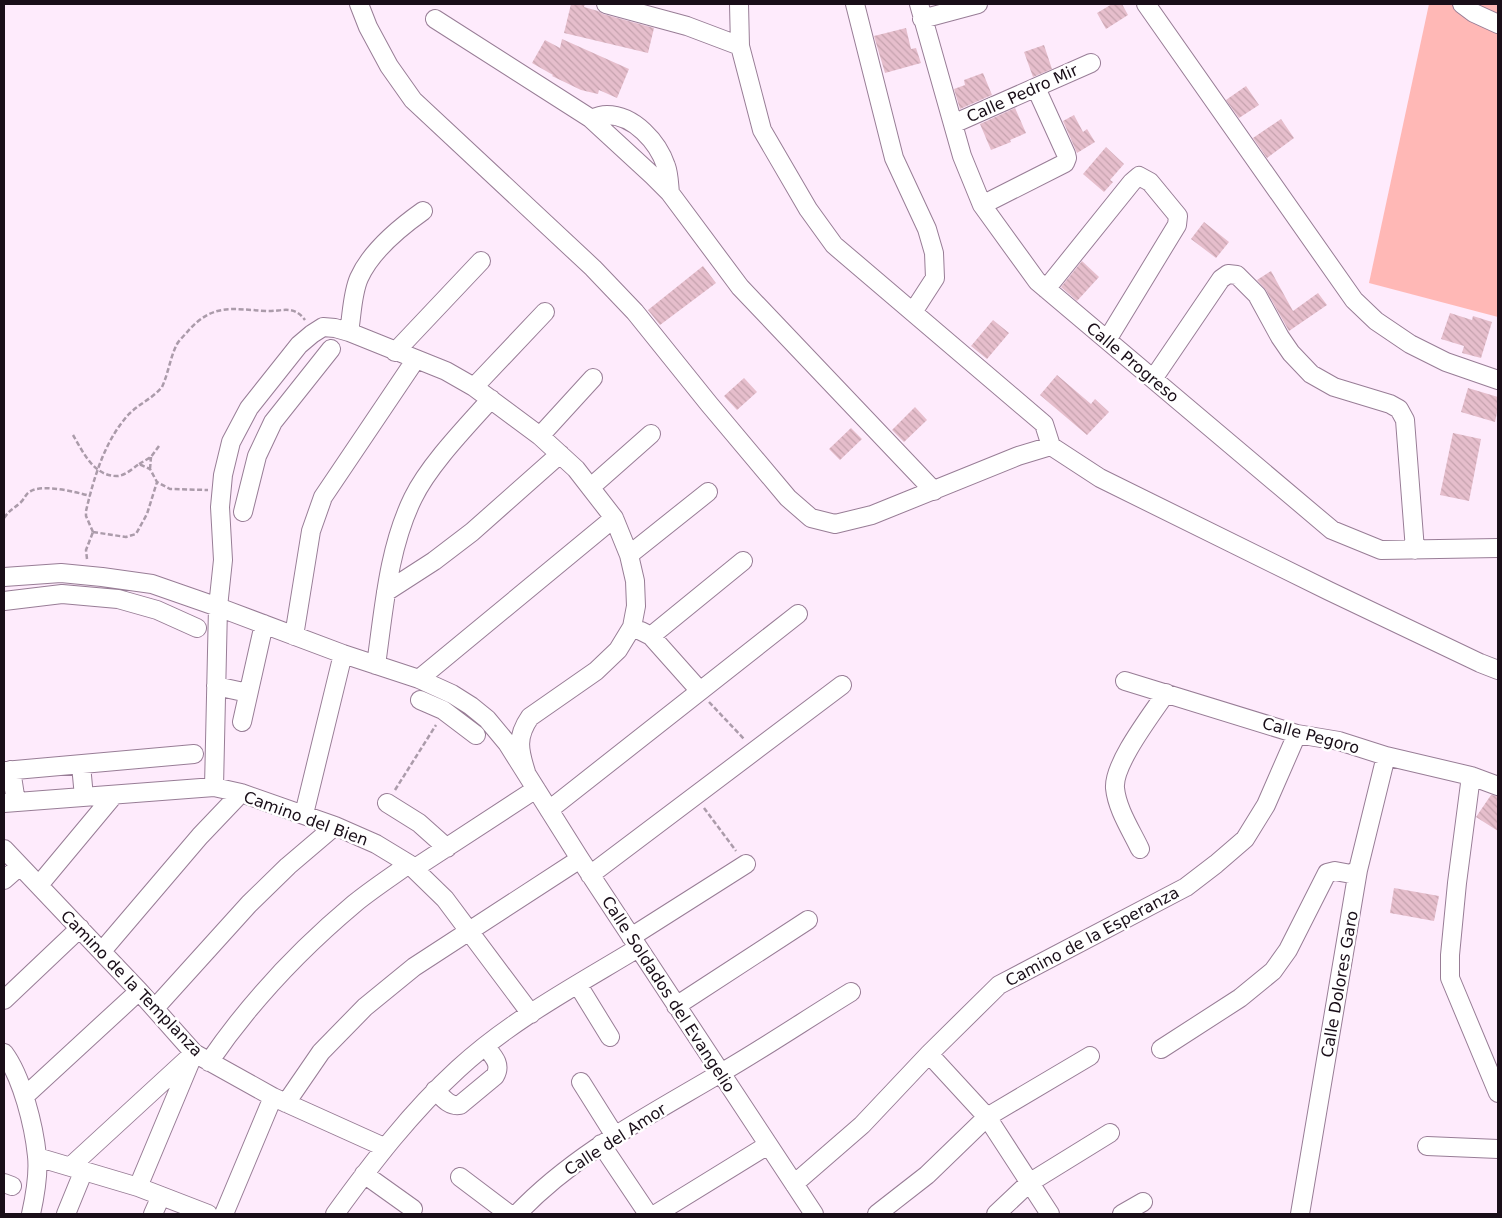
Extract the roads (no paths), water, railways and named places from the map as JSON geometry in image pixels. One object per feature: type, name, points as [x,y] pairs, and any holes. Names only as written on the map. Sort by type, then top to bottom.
[{"type":"street","points":[[359,4],[389,66],[414,100],[599,274],[635,312],[788,498],[811,518],[835,524],[872,515],[1018,456],[1051,446]]},
{"type":"street","points":[[606,4],[688,26],[740,46]]},
{"type":"street","points":[[739,4],[740,46],[762,130],[808,209],[834,245],[1044,424],[1051,446],[1109,482],[1329,591],[1498,670]]},
{"type":"street","points":[[855,4],[894,158],[927,229],[934,253],[934,278],[913,312]]},
{"type":"street","points":[[920,12],[978,4]]},
{"type":"street","points":[[1146,4],[1354,300],[1376,321],[1410,344],[1446,362],[1498,380]]},
{"type":"street","points":[[1462,4],[1474,13],[1498,24]]},
{"type":"street","name":"Calle Progreso","points":[[920,12],[962,156],[982,204],[1037,281],[1332,530],[1381,550],[1498,548]]},
{"type":"street","points":[[435,19],[592,119],[670,193],[740,287],[934,491]]},
{"type":"street","name":"Calle Pedro Mir","points":[[953,124],[1091,63]]},
{"type":"street","points":[[982,204],[1067,161],[1066,154],[1036,88]]},
{"type":"street","points":[[592,119],[605,115],[618,117],[626,120],[645,134],[658,147],[666,167],[670,193]]},
{"type":"street","points":[[1046,289],[1132,182],[1139,176],[1150,182],[1172,206],[1178,216],[1177,225],[1107,340]]},
{"type":"street","points":[[349,332],[358,279],[380,249],[405,224],[423,211]]},
{"type":"street","points":[[395,352],[481,261]]},
{"type":"street","points":[[1153,379],[1222,279],[1228,274],[1237,275],[1257,295],[1280,337],[1291,353],[1311,374],[1334,387],[1390,404],[1400,409],[1405,420],[1415,550]]},
{"type":"street","points":[[474,387],[545,312]]},
{"type":"street","points":[[214,787],[218,607],[223,560],[220,507],[223,475],[231,442],[249,408],[299,345],[323,328],[336,328],[349,332],[446,371],[474,387],[540,436],[560,454],[576,469],[614,518],[629,555],[636,581],[636,606],[632,627],[618,650],[596,671],[530,717],[522,728],[520,740],[520,754],[526,772]]},
{"type":"street","points":[[243,512],[257,456],[273,422],[331,349]]},
{"type":"street","points":[[294,636],[311,531],[323,497],[416,360]]},
{"type":"street","points":[[540,436],[593,378]]},
{"type":"street","points":[[376,665],[386,592],[399,534],[413,497],[435,464],[491,399]]},
{"type":"street","points":[[249,408],[273,422]]},
{"type":"street","points":[[591,487],[651,434]]},
{"type":"street","points":[[386,592],[434,561],[472,532],[560,454]]},
{"type":"street","points":[[629,555],[708,492]]},
{"type":"street","points":[[419,679],[614,518]]},
{"type":"street","points":[[651,636],[743,561]]},
{"type":"street","points":[[61,573],[62,594]]},
{"type":"street","points":[[4,577],[61,573],[152,584],[343,654],[419,679],[452,694],[487,719],[507,743],[526,772]]},
{"type":"street","points":[[4,601],[62,594],[118,599],[157,610],[197,628]]},
{"type":"street","points":[[549,810],[798,614]]},
{"type":"street","points":[[242,722],[264,624]]},
{"type":"street","points":[[632,627],[651,636],[700,691]]},
{"type":"street","points":[[304,814],[343,654]]},
{"type":"street","name":"Calle Pegoro","points":[[1125,681],[1297,734],[1339,741],[1386,756],[1472,776],[1498,786]]},
{"type":"street","points":[[590,875],[842,685]]},
{"type":"street","points":[[216,686],[248,693]]},
{"type":"street","points":[[1140,849],[1119,806],[1115,787],[1117,771],[1166,693]]},
{"type":"street","points":[[443,710],[452,694]]},
{"type":"street","points":[[420,700],[443,710],[476,735]]},
{"type":"street","name":"Camino de la Esperanza","points":[[794,1184],[862,1124],[999,985],[1186,887],[1245,839],[1266,805],[1297,734]]},
{"type":"street","points":[[10,802],[7,770],[194,754]]},
{"type":"street","name":"Calle Dolores Garo","points":[[1300,1214],[1358,870],[1386,756]]},
{"type":"street","points":[[81,765],[84,797]]},
{"type":"street","name":"Calle Soldados del Evangelio","points":[[526,772],[590,875],[814,1214]]},
{"type":"street","points":[[1472,776],[1457,883],[1450,955],[1450,978],[1498,1093]]},
{"type":"street","name":"Camino del Bien","points":[[10,802],[214,787],[241,793],[335,826],[376,844],[412,866],[445,899],[531,1014]]},
{"type":"street","points":[[66,1214],[78,1168],[202,1057],[233,1027],[266,988],[302,951],[355,903],[412,866],[446,848],[536,789]]},
{"type":"street","points":[[102,951],[200,836],[241,793]]},
{"type":"street","points":[[39,886],[114,795]]},
{"type":"street","points":[[387,803],[419,823],[446,848]]},
{"type":"street","points":[[155,1008],[249,904],[288,866],[335,826]]},
{"type":"street","name":"Camino de la Templanza","points":[[4,849],[202,1057],[280,1100],[384,1147]]},
{"type":"street","points":[[224,1214],[280,1100],[321,1052],[365,1007],[414,967],[580,859]]},
{"type":"street","points":[[335,1214],[384,1147],[435,1090],[458,1068],[484,1046],[578,985],[635,942],[746,864]]},
{"type":"street","points":[[4,880],[20,866]]},
{"type":"street","points":[[1161,1049],[1240,998],[1273,971],[1288,950],[1326,873],[1335,871],[1351,874],[1358,870]]},
{"type":"street","points":[[676,1006],[808,920]]},
{"type":"street","points":[[4,1000],[80,928]]},
{"type":"street","points":[[578,985],[610,1037]]},
{"type":"street","points":[[25,1096],[140,991]]},
{"type":"street","name":"Calle del Amor","points":[[517,1214],[537,1193],[608,1140],[721,1073],[851,992]]},
{"type":"street","points":[[435,1090],[449,1104],[454,1106],[460,1105],[495,1076],[498,1071],[498,1065],[484,1046]]},
{"type":"street","points":[[929,1054],[987,1116],[1050,1214]]},
{"type":"street","points":[[877,1214],[927,1175],[987,1116],[1090,1056]]},
{"type":"street","points":[[138,1187],[202,1057]]},
{"type":"street","points":[[5,1058],[25,1096],[37,1157],[34,1200],[31,1214]]},
{"type":"street","points":[[581,1082],[608,1140],[648,1214]]},
{"type":"street","points":[[996,1214],[1029,1183],[1110,1134]]},
{"type":"street","points":[[656,1214],[768,1145]]},
{"type":"street","points":[[1426,1146],[1498,1149]]},
{"type":"street","points":[[37,1157],[138,1187],[208,1214]]},
{"type":"street","points":[[364,1174],[413,1209]]},
{"type":"street","points":[[460,1177],[509,1214]]},
{"type":"street","points":[[153,1214],[160,1196]]},
{"type":"street","points":[[1122,1214],[1143,1202]]}]
